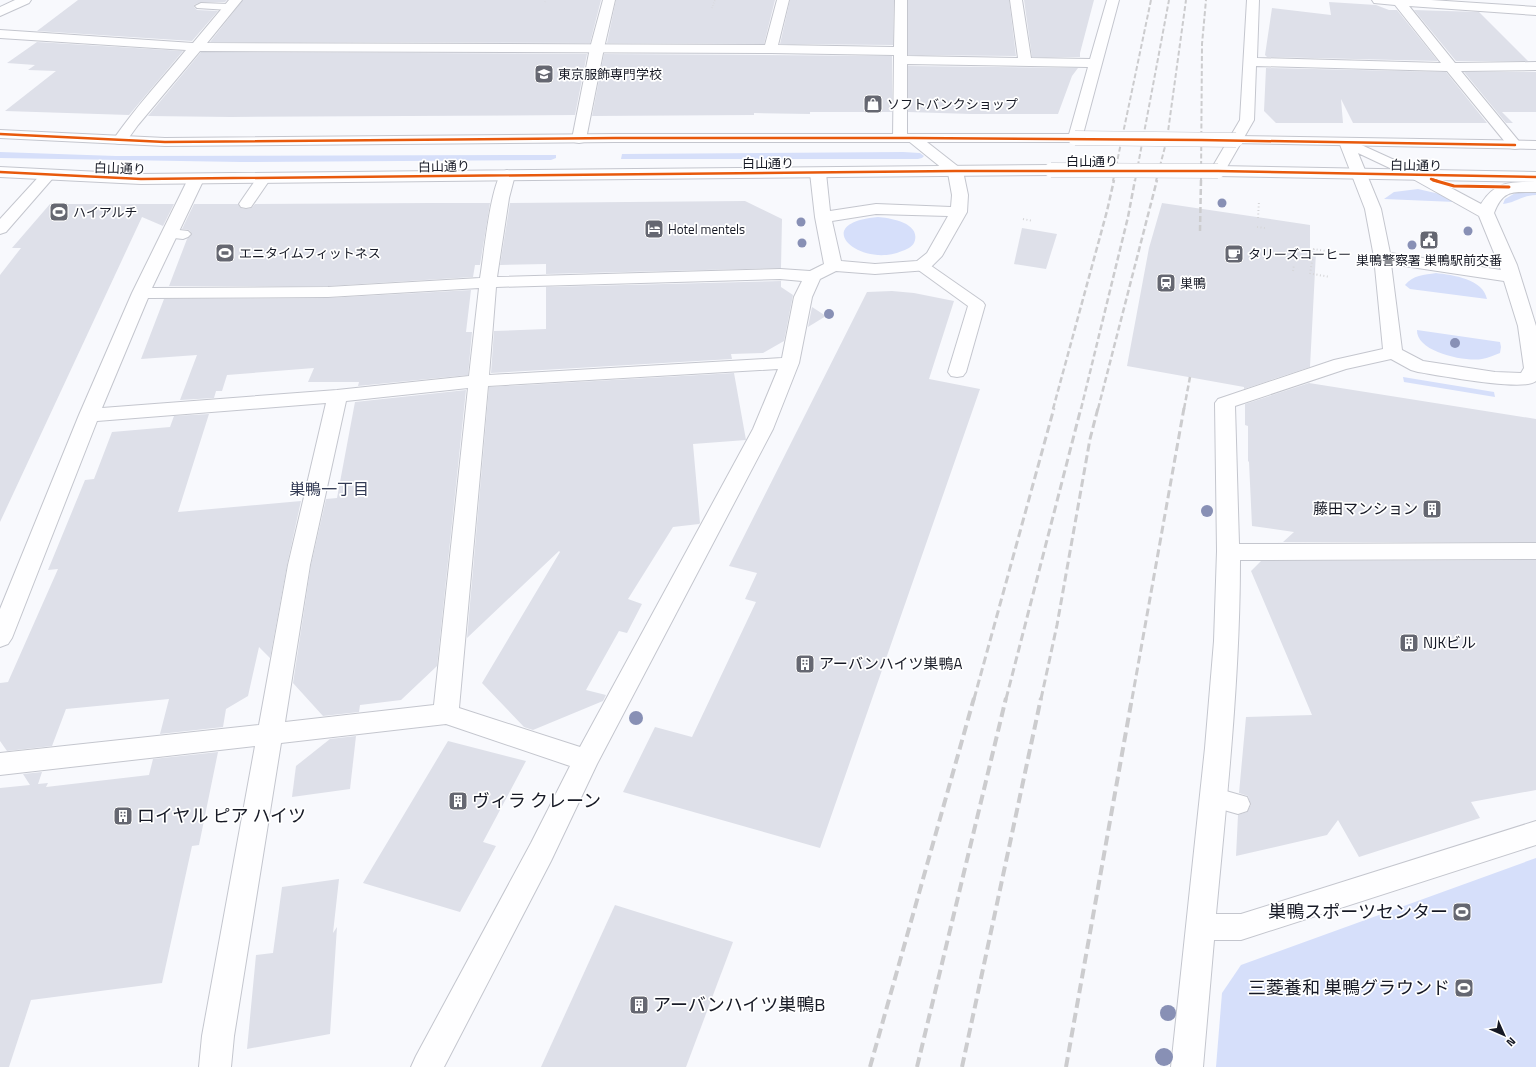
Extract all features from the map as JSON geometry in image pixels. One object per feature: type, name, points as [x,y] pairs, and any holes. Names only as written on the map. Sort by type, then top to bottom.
[{"type":"main road","points":[[0,12],[25,0]]},
{"type":"main road","points":[[579,139],[597,48],[609,0]]},
{"type":"main road","points":[[771,49],[782,0]]},
{"type":"main road","points":[[141,293],[328,292],[488,282],[780,274],[922,266],[934,256],[959,212],[960,194],[955,171],[906,138],[901,56],[901,0]]},
{"type":"main road","points":[[1016,0],[1025,61]]},
{"type":"main road","points":[[1075,138],[1113,0]]},
{"type":"main road","points":[[1218,171],[1247,120],[1248,62],[1252,0]]},
{"type":"main road","points":[[1378,0],[1536,11]]},
{"type":"main road","points":[[1399,1],[1451,68],[1515,145]]},
{"type":"main road","points":[[120,140],[133,122],[232,4]]},
{"type":"main road","points":[[0,34],[196,47],[771,49],[901,56],[1095,63]]},
{"type":"main road","points":[[1248,62],[1451,68],[1536,66]]},
{"type":"main road","name":"白山通り","points":[[0,134],[165,142],[1075,138],[1536,145]]},
{"type":"main road","points":[[1346,142],[1372,209],[1382,257],[1393,353]]},
{"type":"main road","points":[[1187,1067],[1201,927],[1226,640],[1228,552],[1226,403],[1341,364],[1393,353],[1418,366],[1495,378],[1532,381],[1533,368],[1526,326],[1529,312],[1512,277],[1486,213],[1418,176],[1346,142]]},
{"type":"main road","name":"白山通り","points":[[0,172],[141,179],[1051,170],[1218,171],[1418,176],[1536,177]]},
{"type":"main road","points":[[427,1067],[541,852],[586,760],[763,429],[790,363],[803,297],[823,271],[824,217],[818,173]]},
{"type":"main road","points":[[0,229],[48,175]]},
{"type":"main road","points":[[446,714],[488,282],[501,198],[507,176]]},
{"type":"main road","points":[[0,638],[89,415],[141,293],[177,234],[196,178]]},
{"type":"main road","points":[[1486,213],[1490,201],[1496,193],[1509,187],[1536,187]]},
{"type":"main road","points":[[824,217],[876,209],[959,212]]},
{"type":"main road","points":[[1382,257],[1512,277]]},
{"type":"main road","points":[[89,415],[337,396],[478,381],[790,363]]},
{"type":"main road","points":[[215,1067],[218,1036],[298,565],[321,471],[337,396]]},
{"type":"main road","points":[[1228,552],[1536,551]]},
{"type":"main road","points":[[0,764],[446,714],[586,760]]},
{"type":"main road","points":[[1201,927],[1241,927],[1536,833]]},
{"type":"lane","points":[[201,6],[232,4]]},
{"type":"lane","points":[[246,204],[264,178]]},
{"type":"lane","points":[[922,266],[977,305],[957,372]]},
{"type":"lane","points":[[1212,797],[1238,804]]},
{"type":"path","points":[[712,8],[715,0]]},
{"type":"path","points":[[1258,218],[1260,196]]},
{"type":"path","points":[[1023,219],[1033,221]]},
{"type":"path","points":[[1258,227],[1265,228]]},
{"type":"path","points":[[1310,274],[1314,249],[1332,252]]},
{"type":"path","points":[[1293,271],[1294,266]]},
{"type":"path","points":[[1313,274],[1330,277]]},
{"type":"shaded area","points":[[0,152],[116,156],[556,155],[556,158],[551,160],[241,162],[0,158]]},
{"type":"shaded area","points":[[920,153],[924,156],[918,159],[621,159],[622,154]]},
{"type":"shaded area","points":[[1418,189],[1444,195],[1455,202],[1384,199],[1394,192]]},
{"type":"shaded area","points":[[1536,190],[1536,195],[1527,196],[1503,204],[1505,199],[1517,192]]},
{"type":"shaded area","points":[[878,217],[889,218],[908,225],[915,234],[913,244],[904,250],[886,255],[871,254],[857,250],[848,243],[844,235],[846,227],[857,221]]},
{"type":"shaded area","points":[[1436,273],[1459,277],[1474,283],[1480,287],[1487,299],[1410,289],[1405,285],[1415,277]]},
{"type":"shaded area","points":[[1417,330],[1500,342],[1500,353],[1474,360],[1443,354],[1424,344],[1419,338]]},
{"type":"shaded area","points":[[1403,377],[1494,392],[1495,397],[1404,382]]},
{"type":"shaded area","name":"巣鴨スポーツセンター","points":[[1536,858],[1536,1067],[1216,1067],[1222,993],[1241,965]]},
{"type":"building","points":[[78,0],[227,0],[225,2],[201,2],[194,5],[197,10],[218,11],[192,41],[37,31]]},
{"type":"building","points":[[243,0],[601,0],[590,43],[210,42]]},
{"type":"building","points":[[616,0],[775,0],[764,44],[607,43]]},
{"type":"building","points":[[790,0],[894,0],[893,45],[780,44]]},
{"type":"building","points":[[908,0],[1009,0],[1016,56],[908,55]]},
{"type":"building","points":[[1024,0],[1094,0],[1080,57],[1032,57]]},
{"type":"building","points":[[1329,2],[1376,5],[1389,10],[1397,10],[1438,61],[1267,57],[1265,55],[1272,8],[1331,15]]},
{"type":"building","points":[[1414,10],[1479,12],[1528,61],[1456,61]]},
{"type":"building","points":[[37,42],[183,51],[129,115],[5,111],[56,71],[28,70],[35,65],[7,63]]},
{"type":"building","points":[[201,52],[587,54],[575,115],[148,116]]},
{"type":"building","points":[[604,54],[892,56],[892,112],[592,116]]},
{"type":"building","points":[[908,66],[1078,68],[1072,76],[1058,114],[971,114],[908,112]]},
{"type":"building","points":[[1266,68],[1446,72],[1487,123],[1353,123],[1341,99],[1343,123],[1276,123],[1264,111]]},
{"type":"building","points":[[1464,72],[1536,72],[1536,112],[1502,112],[1513,123],[1506,123]]},
{"type":"building","points":[[745,201],[782,219],[781,268],[546,274],[546,264],[500,265],[510,203]]},
{"type":"building","points":[[490,203],[480,265],[475,265],[473,277],[328,286],[169,286],[187,239],[192,234],[189,230],[182,229],[194,204],[238,204],[241,208],[246,209],[251,208],[255,204]]},
{"type":"building","points":[[1162,203],[1310,225],[1310,251],[1316,252],[1310,367],[1244,389],[1244,387],[1127,366],[1149,248]]},
{"type":"building","points":[[50,204],[174,204],[163,226],[142,217],[0,522],[0,275],[21,248],[12,248]]},
{"type":"building","points":[[1022,228],[1057,234],[1046,269],[1014,264]]},
{"type":"building","points":[[781,281],[781,287],[793,295],[784,341],[763,353],[731,354],[732,359],[491,373],[494,331],[546,329],[546,287]]},
{"type":"building","points":[[471,290],[466,332],[472,332],[468,375],[358,386],[359,382],[308,382],[314,368],[227,375],[222,391],[216,391],[214,398],[180,400],[197,355],[141,359],[164,299],[328,298]]},
{"type":"building","name":"アーバンハイツ巣鴨A","points":[[892,291],[914,293],[954,301],[929,379],[980,389],[820,848],[623,792],[655,727],[692,737],[756,602],[745,599],[757,573],[729,566],[867,292]]},
{"type":"building","points":[[812,307],[826,316],[808,327]]},
{"type":"building","points":[[734,373],[746,440],[693,444],[700,523],[673,527],[628,599],[642,604],[627,633],[619,631],[586,690],[606,695],[603,701],[533,730],[524,727],[482,683],[560,552],[559,551],[467,638],[489,387]]},
{"type":"building","points":[[1309,383],[1536,419],[1536,542],[1283,542],[1294,532],[1252,526],[1248,461],[1248,426],[1245,425],[1245,404]]},
{"type":"building","points":[[466,390],[437,666],[401,700],[360,705],[359,712],[323,716],[293,683],[311,565],[326,499],[337,498],[355,402]]},
{"type":"building","points":[[209,414],[178,512],[301,501],[287,565],[270,658],[259,647],[248,696],[226,709],[223,727],[160,734],[169,699],[66,709],[52,746],[7,751],[0,741],[0,683],[8,682],[58,569],[48,570],[85,480],[94,479],[112,432],[170,427],[174,416]]},
{"type":"building","name":"NJKビル","points":[[1536,560],[1536,790],[1471,802],[1480,818],[1359,857],[1338,820],[1327,835],[1236,856],[1238,815],[1247,812],[1251,805],[1248,796],[1239,793],[1246,717],[1312,715],[1251,571],[1261,561]]},
{"type":"building","points":[[356,736],[350,789],[292,797],[296,766],[330,739]]},
{"type":"building","name":"ヴィラ クレーン","points":[[448,741],[526,761],[483,842],[496,846],[460,912],[363,883]]},
{"type":"building","points":[[218,752],[199,845],[192,846],[162,983],[31,1000],[9,1067],[0,1067],[0,788],[30,785],[23,774],[42,772],[38,784],[48,783],[46,787],[149,775],[153,759]]},
{"type":"building","points":[[339,879],[333,933],[337,927],[330,1034],[247,1049],[256,955],[273,953],[282,887]]},
{"type":"building","name":"アーバンハイツ巣鴨B","points":[[615,905],[733,942],[686,1067],[541,1067]]},
{"type":"railway","points":[[1113,181],[1151,0]]},
{"type":"railway","points":[[1135,181],[1169,0]]},
{"type":"railway","points":[[1156,181],[1167,139],[1186,0]]},
{"type":"railway","points":[[1201,181],[1202,44],[1206,0]]},
{"type":"railway","points":[[1053,409],[1107,211],[1114,180]]},
{"type":"railway","points":[[1081,409],[1128,217],[1135,180]]},
{"type":"railway","points":[[1098,409],[1157,180]]},
{"type":"railway","points":[[1200,231],[1201,180]]},
{"type":"railway","points":[[1184,409],[1190,377]]},
{"type":"railway","points":[[974,699],[1054,408]]},
{"type":"railway","points":[[1006,699],[1081,408]]},
{"type":"railway","points":[[1041,699],[1057,625],[1090,439],[1098,408]]},
{"type":"railway","points":[[1132,699],[1184,408]]},
{"type":"railway","points":[[870,1067],[974,698]]},
{"type":"railway","points":[[917,1067],[1006,698]]},
{"type":"railway","points":[[962,1067],[1041,698]]},
{"type":"railway","points":[[1066,1067],[1132,698]]},
{"type":"cycle path","points":[[0,134],[165,142],[615,138],[913,138],[1201,140],[1515,145]]},
{"type":"cycle path","points":[[0,172],[141,179],[955,171],[1218,171],[1536,177]]},
{"type":"cycle path","points":[[1431,179],[1454,186],[1509,187]]},
{"type":"place","name":"東京服飾専門学校","points":[[544,74]]},
{"type":"place","name":"ソフトバンクショップ","points":[[873,104]]},
{"type":"place","name":"ハイアルチ","points":[[59,212]]},
{"type":"place","name":"Hotel mentels","points":[[654,229]]},
{"type":"place","name":"巣鴨警察署 巣鴨駅前交番","points":[[1429,240]]},
{"type":"place","name":"エニタイムフィットネス","points":[[225,253]]},
{"type":"place","name":"タリーズコーヒー","points":[[1234,254]]},
{"type":"place","name":"巣鴨","points":[[1166,283]]},
{"type":"place","name":"藤田マンション","points":[[1432,509]]},
{"type":"place","name":"NJKビル","points":[[1409,643]]},
{"type":"place","name":"アーバンハイツ巣鴨A","points":[[805,664]]},
{"type":"place","name":"ヴィラ クレーン","points":[[458,801]]},
{"type":"place","name":"ロイヤル ピア ハイツ","points":[[123,816]]},
{"type":"place","name":"巣鴨スポーツセンター","points":[[1462,912]]},
{"type":"place","name":"三菱養和 巣鴨グラウンド","points":[[1464,988]]},
{"type":"place","name":"アーバンハイツ巣鴨B","points":[[639,1005]]},
{"type":"district","name":"巣鴨一丁目","points":[[329,489]]}]
